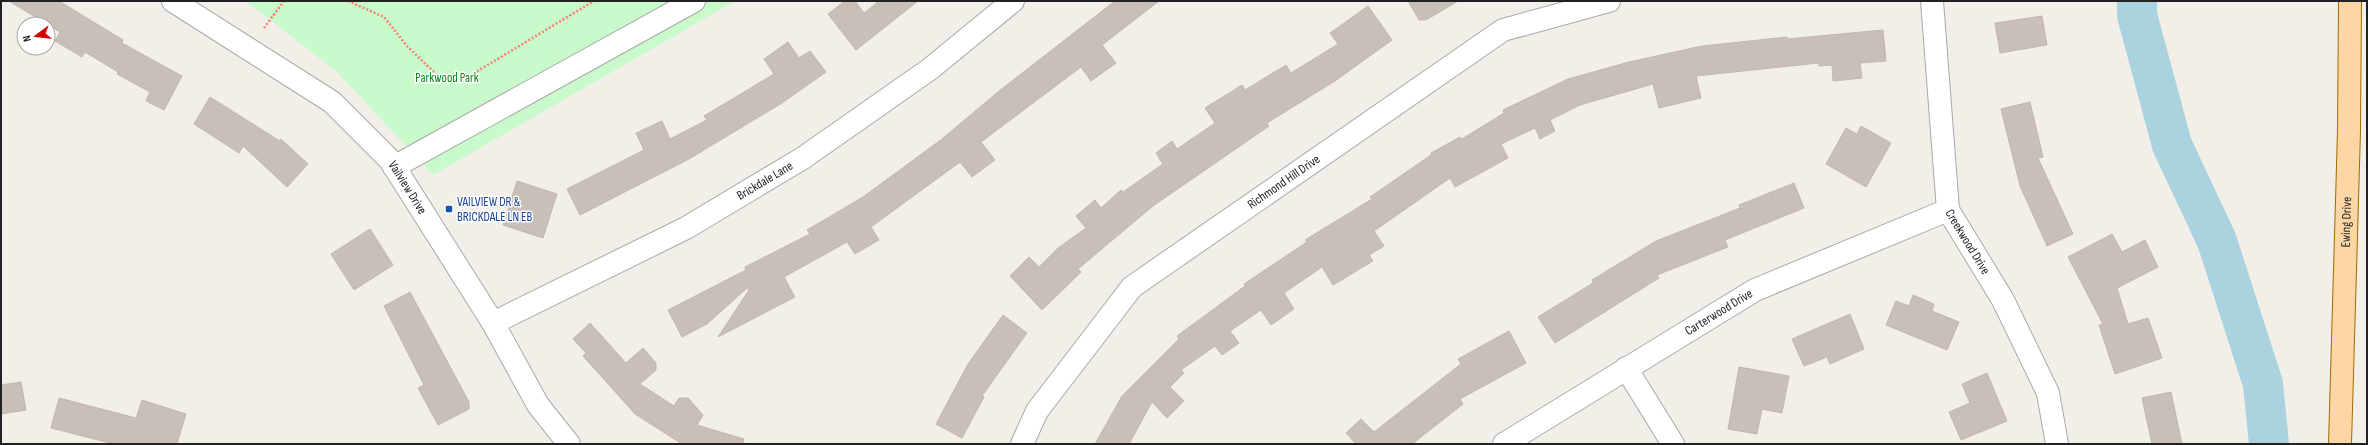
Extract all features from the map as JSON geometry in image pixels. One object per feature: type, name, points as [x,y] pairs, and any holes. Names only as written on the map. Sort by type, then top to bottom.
[{"type":"main road","name":"Ewing Drive","points":[[2340,444],[2348,178],[2350,1]]},
{"type":"street","name":"Vailview Drive","points":[[173,1],[332,102],[390,160],[493,323],[538,404],[569,444]]},
{"type":"street","points":[[394,167],[694,1]]},
{"type":"street","name":"Brickdale Lane","points":[[493,323],[686,228],[804,158],[930,69],[1013,1]]},
{"type":"street","name":"Richmond Hill Drive","points":[[1022,444],[1037,411],[1132,287],[1502,30],[1609,1]]},
{"type":"street","name":"Creekwood Drive","points":[[1932,1],[1948,210],[2003,300],[2048,393],[2057,444]]},
{"type":"street","name":"Carterwood Drive","points":[[1504,444],[1626,368],[1756,290],[1948,210]]},
{"type":"street","points":[[1626,368],[1673,444]]},
{"type":"path","points":[[264,28],[284,1]]},
{"type":"path","points":[[348,1],[384,17],[407,46],[437,75],[466,78],[594,1]]},
{"type":"green space","name":"Parkwood Park","points":[[246,1],[735,1],[433,175],[337,72]]},
{"type":"building","points":[[9,1],[59,1],[123,40],[122,43],[182,76],[164,110],[146,101],[150,92],[117,74],[118,72],[85,52],[82,57],[56,42],[60,32],[56,30],[56,16],[34,16]]},
{"type":"building","points":[[845,1],[855,1],[864,13],[879,1],[918,1],[856,50],[828,14]]},
{"type":"building","points":[[1115,1],[1159,1],[1102,45],[1116,63],[1091,81],[1081,67],[981,142],[995,160],[972,177],[960,162],[871,227],[879,240],[855,254],[847,242],[784,277],[795,297],[718,337],[749,290],[747,288],[707,324],[682,337],[668,310],[746,270],[745,267],[810,234],[807,230],[863,197],[942,139],[999,91]]},
{"type":"building","points":[[1408,1],[1458,1],[1426,20],[1419,20]]},
{"type":"building","points":[[1368,6],[1392,40],[1335,81],[1267,123],[1269,126],[1153,206],[1078,269],[1081,272],[1042,310],[1010,276],[1029,257],[1039,267],[1058,248],[1086,228],[1076,216],[1095,200],[1101,208],[1121,190],[1123,192],[1163,164],[1156,153],[1172,141],[1177,149],[1215,123],[1205,108],[1242,85],[1245,90],[1286,65],[1291,73],[1338,44],[1330,33]]},
{"type":"building","points":[[2042,16],[2047,45],[2000,53],[1995,23]]},
{"type":"building","points":[[1883,30],[1886,61],[1860,63],[1862,78],[1833,81],[1832,65],[1819,66],[1819,63],[1696,76],[1701,98],[1659,108],[1653,84],[1580,105],[1550,120],[1555,131],[1540,139],[1535,128],[1501,144],[1508,158],[1455,187],[1450,178],[1374,231],[1384,246],[1369,255],[1373,261],[1333,285],[1322,267],[1284,293],[1294,309],[1271,325],[1261,310],[1230,331],[1239,343],[1222,355],[1215,346],[1181,370],[1184,373],[1170,387],[1184,401],[1167,418],[1152,402],[1129,444],[1095,444],[1122,396],[1179,339],[1177,336],[1245,286],[1244,284],[1307,242],[1305,240],[1372,199],[1370,197],[1431,155],[1431,153],[1460,137],[1462,139],[1504,113],[1503,110],[1568,79],[1629,62],[1702,46],[1787,37],[1787,39]]},
{"type":"building","points":[[788,42],[799,58],[810,51],[826,72],[782,103],[689,159],[580,215],[567,189],[644,150],[636,133],[662,121],[670,139],[707,120],[704,116],[774,74],[764,59]]},
{"type":"building","points":[[210,97],[280,141],[281,139],[308,164],[287,187],[243,146],[239,153],[194,124]]},
{"type":"building","points":[[2030,102],[2043,157],[2038,158],[2073,234],[2047,246],[2020,186],[2001,109]]},
{"type":"building","points":[[1861,126],[1891,143],[1866,187],[1826,164],[1846,128],[1857,134]]},
{"type":"building","points":[[517,181],[557,194],[543,238],[503,225]]},
{"type":"building","points":[[1794,183],[1804,208],[1725,240],[1728,247],[1657,275],[1659,278],[1555,343],[1538,317],[1593,283],[1592,280],[1656,241],[1740,208],[1739,205]]},
{"type":"building","points":[[370,229],[393,265],[354,290],[331,254]]},
{"type":"building","points":[[2112,234],[2122,252],[2145,240],[2158,267],[2117,288],[2128,324],[2148,318],[2162,358],[2115,374],[2099,325],[2103,324],[2068,257]]},
{"type":"building","points":[[410,292],[469,402],[469,409],[438,425],[418,388],[424,385],[384,306]]},
{"type":"building","points":[[1913,295],[1934,304],[1932,311],[1959,322],[1947,350],[1886,325],[1896,301],[1909,306]]},
{"type":"building","points":[[1850,314],[1864,349],[1830,364],[1827,357],[1804,366],[1792,339]]},
{"type":"building","points":[[1003,315],[1027,333],[982,396],[984,397],[962,438],[936,424],[968,364]]},
{"type":"building","points":[[590,323],[626,363],[643,348],[656,363],[656,370],[640,384],[674,406],[679,398],[688,398],[703,415],[697,425],[744,439],[743,444],[682,444],[635,414],[583,356],[586,353],[573,339]]},
{"type":"building","points":[[1509,331],[1526,363],[1460,399],[1463,404],[1412,444],[1356,444],[1346,433],[1361,419],[1374,432],[1461,364],[1458,359]]},
{"type":"building","points":[[1739,367],[1789,376],[1782,413],[1762,409],[1757,434],[1728,429]]},
{"type":"building","points":[[1987,373],[2007,421],[1961,440],[1949,412],[1970,403],[1962,384]]},
{"type":"building","points":[[21,382],[26,410],[1,414],[1,385]]},
{"type":"building","points":[[2171,392],[2182,444],[2152,444],[2142,398]]},
{"type":"building","points":[[59,398],[136,418],[142,400],[186,414],[177,444],[114,444],[51,428]]},
{"type":"waterway","points":[[2137,1],[2137,15],[2172,145],[2217,241],[2263,384],[2269,444]]},
{"type":"place","name":"VAILVIEW DR & BRICKDALE LN EB","points":[[449,209]]}]
